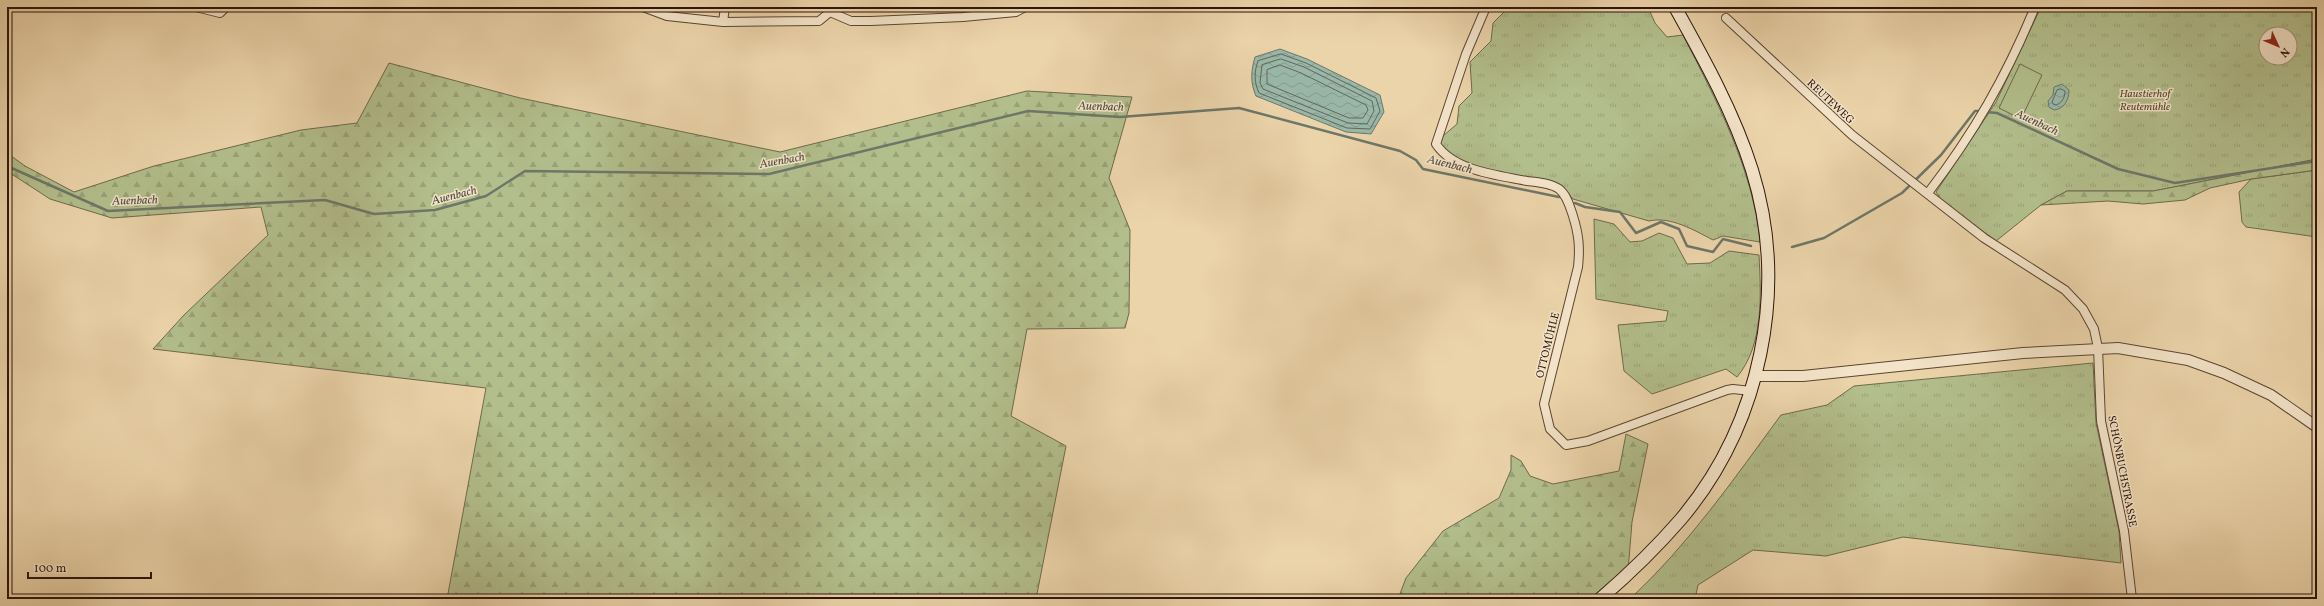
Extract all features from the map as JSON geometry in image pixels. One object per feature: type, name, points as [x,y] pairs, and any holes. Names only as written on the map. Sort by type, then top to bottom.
[{"type":"main road","points":[[1600,599],[1651,552],[1691,506],[1722,458],[1734,434],[1756,376],[1764,339],[1768,280],[1761,205],[1752,170],[1728,108],[1676,7]]},
{"type":"street","points":[[196,7],[220,13],[226,7]]},
{"type":"street","points":[[643,7],[667,16],[722,22],[819,21],[830,12],[851,21],[962,17],[1016,12],[1025,7]]},
{"type":"street","points":[[722,22],[725,7]]},
{"type":"street","name":"OTTOMÜHLE","points":[[1486,7],[1466,54],[1436,144],[1447,157],[1463,165],[1504,177],[1546,184],[1559,189],[1565,195],[1581,244],[1578,267],[1544,404],[1550,429],[1566,445],[1588,441],[1727,390],[1750,391]]},
{"type":"street","points":[[1928,193],[1981,119],[1992,99],[2035,7]]},
{"type":"street","name":"REUTEWEG","points":[[1726,18],[1852,135],[1984,238],[2065,290],[2083,309],[2094,329],[2098,348]]},
{"type":"street","points":[[1756,376],[1803,376],[2023,352],[2098,348],[2146,352],[2188,360],[2215,369],[2271,395],[2317,427]]},
{"type":"street","name":"SCHÖNBUCHSTRASSE","points":[[2098,348],[2101,421],[2124,531],[2132,599]]},
{"type":"green space","points":[[1509,7],[1648,7],[1655,23],[1667,37],[1683,35],[1720,110],[1741,161],[1750,188],[1760,242],[1723,236],[1713,240],[1690,228],[1673,222],[1665,220],[1649,221],[1573,199],[1560,185],[1504,175],[1464,162],[1451,156],[1440,144],[1443,136],[1457,124],[1459,106],[1472,93],[1470,62],[1491,41],[1493,23]]},
{"type":"green space","name":"Haustierhof Reutemühle","points":[[2041,7],[2317,7],[2317,159],[2154,191],[2067,191],[2041,205],[1996,241],[1942,201],[1936,192],[1996,102]]},
{"type":"green space","points":[[389,63],[520,98],[780,152],[1027,91],[1132,97],[1109,178],[1130,230],[1129,313],[1125,328],[1027,329],[1011,416],[1066,446],[1036,599],[447,599],[486,388],[153,349],[184,315],[268,235],[261,207],[112,218],[50,199],[7,171],[7,153],[25,166],[74,192],[154,166],[301,130],[357,123]]},
{"type":"green space","points":[[2020,64],[2042,75],[2021,119],[1999,108]]},
{"type":"green space","points":[[2317,159],[2317,170],[2251,179],[2210,188],[2185,200],[2143,204],[2108,201],[2041,205],[2067,191],[2153,191]]},
{"type":"green space","points":[[2317,170],[2317,237],[2246,227],[2242,222],[2239,192],[2251,179]]},
{"type":"green space","points":[[1594,219],[1614,224],[1630,242],[1642,241],[1659,233],[1673,238],[1687,264],[1710,263],[1729,251],[1759,255],[1759,319],[1752,350],[1746,364],[1737,377],[1726,369],[1652,394],[1624,371],[1618,325],[1666,321],[1668,311],[1596,299]]},
{"type":"green space","points":[[2093,363],[2096,423],[2119,531],[2121,563],[1903,537],[1826,556],[1753,550],[1698,585],[1695,599],[1630,599],[1691,534],[1710,511],[1781,415],[1827,405],[1854,386]]},
{"type":"green space","points":[[1626,434],[1648,444],[1632,522],[1628,571],[1593,599],[1398,599],[1406,578],[1443,531],[1499,498],[1511,470],[1511,455],[1521,461],[1530,476],[1553,484],[1619,471]]},
{"type":"water","points":[[1280,49],[1307,59],[1380,95],[1384,112],[1371,134],[1346,132],[1256,96],[1252,76],[1255,57]]},
{"type":"water","points":[[2062,84],[2069,90],[2068,97],[2061,108],[2054,110],[2049,107],[2048,101],[2053,95],[2054,87]]},
{"type":"waterway","name":"Auenbach","points":[[7,166],[108,211],[325,200],[374,214],[435,210],[486,196],[525,171],[769,174],[1028,111],[1120,117],[1239,108],[1400,151],[1416,160],[1423,169],[1559,197]]},
{"type":"waterway","name":"Auenbach","points":[[1792,247],[1824,238],[1902,193],[1941,155],[1975,111],[1981,111]]},
{"type":"waterway","name":"Auenbach","points":[[1986,112],[1997,113],[2118,169],[2175,183],[2317,161]]},
{"type":"waterway","name":"Auenbach","points":[[1575,203],[1585,207],[1620,212],[1636,233],[1661,222],[1679,229],[1687,246],[1713,252],[1723,239],[1751,246]]}]
